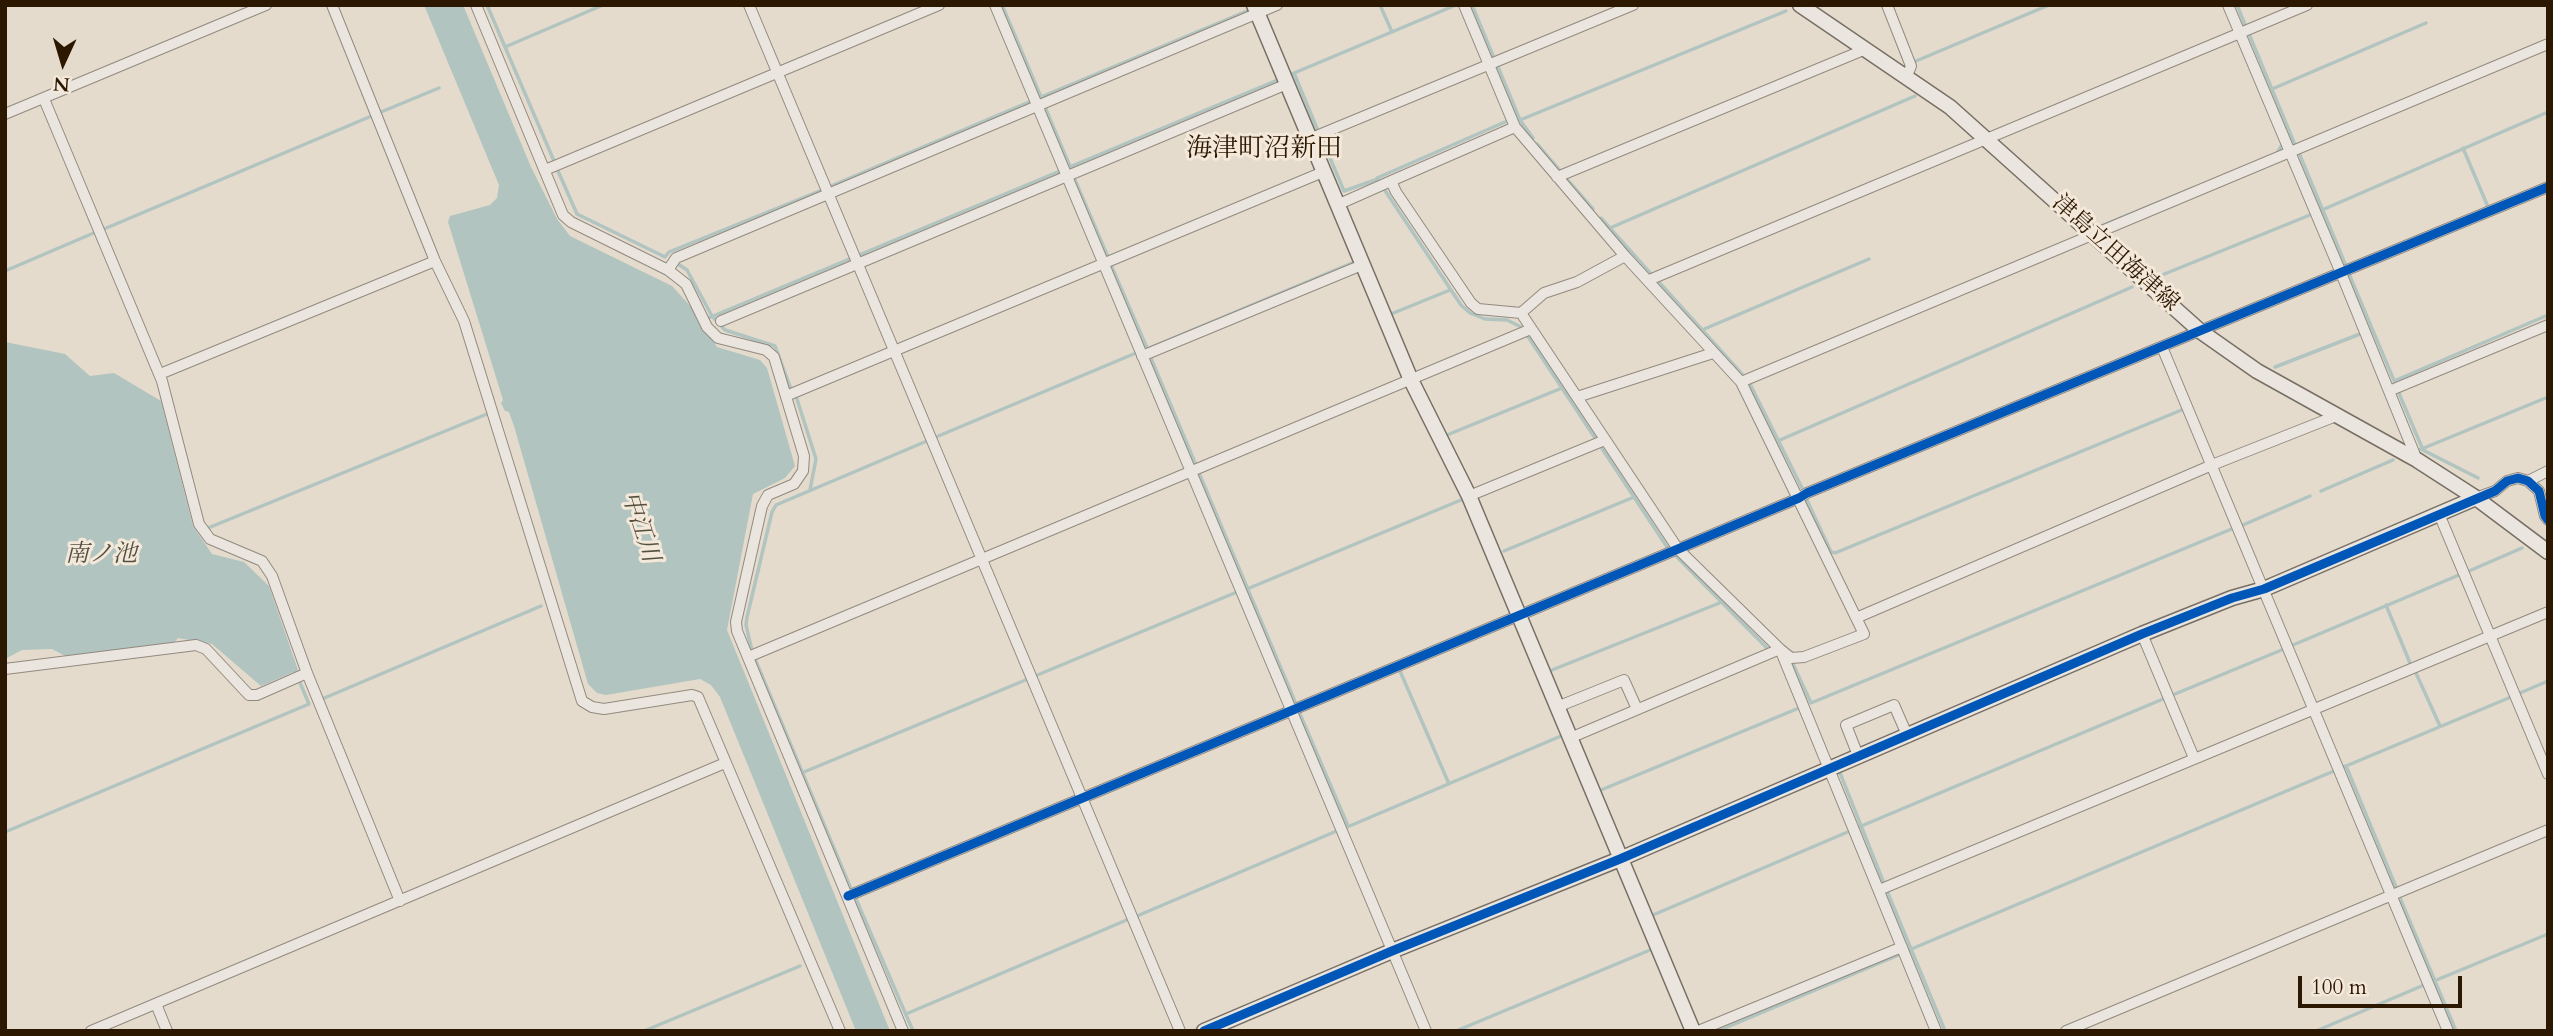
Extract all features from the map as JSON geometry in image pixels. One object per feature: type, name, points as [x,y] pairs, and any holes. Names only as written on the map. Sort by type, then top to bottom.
[{"type":"street","points":[[5,114],[266,5]]},
{"type":"street","points":[[332,5],[435,261],[464,321],[582,701],[592,707],[604,709],[692,695],[698,697],[840,1031]]},
{"type":"street","points":[[476,5],[563,215],[571,222],[668,270],[686,284],[707,327],[718,338],[766,350],[774,357],[804,456],[803,471],[794,484],[768,495],[762,506],[736,622],[737,631],[903,1031]]},
{"type":"street","points":[[749,5],[1180,1031]]},
{"type":"street","points":[[545,170],[939,5]]},
{"type":"street","points":[[995,5],[1426,1031]]},
{"type":"street","points":[[668,270],[676,258],[1037,106],[1256,9],[1277,5]]},
{"type":"street","points":[[1309,139],[1633,5]]},
{"type":"street","name":"津島立田海津線","points":[[1801,5],[1950,107],[2200,331],[2257,371],[2417,460],[2476,498],[2548,552]]},
{"type":"street","points":[[1887,5],[1911,66],[1908,76]]},
{"type":"street","points":[[2228,5],[2417,460]]},
{"type":"street","points":[[1648,280],[2307,5]]},
{"type":"street","points":[[1464,6],[1515,127],[1625,256],[1741,382],[1864,634],[1804,657],[1791,657],[1780,649],[1678,549],[1521,313]]},
{"type":"street","points":[[1256,9],[1411,380],[1469,496],[1620,859],[1695,1031],[1902,947]]},
{"type":"street","points":[[1741,382],[2548,44]]},
{"type":"street","points":[[1557,177],[1866,49]]},
{"type":"street","points":[[721,321],[857,260],[1285,80]]},
{"type":"street","points":[[44,99],[160,374],[199,524],[210,539],[262,561],[272,576],[302,675],[400,901]]},
{"type":"street","points":[[1337,205],[1515,127]]},
{"type":"street","points":[[786,396],[1323,172]]},
{"type":"street","points":[[1391,181],[1471,303],[1478,309],[1521,313],[1544,293],[1577,282],[1625,256]]},
{"type":"street","points":[[848,896],[1292,712],[1807,493],[2548,187]]},
{"type":"street","points":[[160,374],[435,261]]},
{"type":"street","points":[[1142,356],[1363,265]]},
{"type":"street","points":[[2389,391],[2548,325]]},
{"type":"street","points":[[748,657],[1531,329]]},
{"type":"street","points":[[2162,347],[2448,1031]]},
{"type":"street","points":[[1577,397],[1713,353]]},
{"type":"street","points":[[1856,618],[2212,465],[2336,416]]},
{"type":"street","points":[[1469,496],[1605,440]]},
{"type":"street","points":[[2528,481],[2548,471]]},
{"type":"street","points":[[1204,1031],[1831,770],[2142,634],[2232,598],[2264,589],[2495,491],[2507,481],[2518,478],[2528,481],[2539,491],[2548,520]]},
{"type":"street","points":[[2439,514],[2548,774]]},
{"type":"street","points":[[1879,890],[2548,612]]},
{"type":"street","points":[[2142,634],[2194,758]]},
{"type":"street","points":[[5,669],[196,645],[206,649],[249,695],[257,695],[302,675]]},
{"type":"street","points":[[1570,738],[1780,649]]},
{"type":"street","points":[[1780,649],[1936,1031]]},
{"type":"street","points":[[1557,707],[1623,680],[1637,709]]},
{"type":"street","points":[[1859,758],[1846,725],[1894,705],[1908,737]]},
{"type":"street","points":[[91,1031],[725,764]]},
{"type":"street","points":[[2066,1031],[2548,830]]},
{"type":"street","points":[[156,1004],[167,1031]]},
{"type":"water","name":"中江川","points":[[424,5],[463,5],[531,167],[557,219],[570,236],[672,286],[693,309],[717,347],[760,360],[767,368],[795,466],[785,478],[753,494],[727,630],[890,1031],[856,1031],[720,697],[711,685],[700,679],[606,695],[597,693],[588,684],[514,426],[509,412],[505,411],[501,403],[503,400],[448,222],[450,216],[490,205],[497,198],[499,185]]},
{"type":"water","name":"南ノ池","points":[[5,342],[65,354],[90,376],[114,373],[161,401],[193,526],[212,554],[244,562],[269,586],[298,670],[261,686],[212,644],[178,638],[172,645],[69,658],[52,649],[22,650],[5,659]]},
{"type":"waterway","points":[[487,5],[554,161]]},
{"type":"waterway","points":[[505,47],[603,5]]},
{"type":"waterway","points":[[1002,5],[1041,97],[1247,11]]},
{"type":"waterway","points":[[1380,5],[1392,32]]},
{"type":"waterway","points":[[1287,76],[1456,5]]},
{"type":"waterway","points":[[1472,5],[1494,58]]},
{"type":"waterway","points":[[1916,61],[2049,5]]},
{"type":"waterway","points":[[2237,5],[2245,25]]},
{"type":"waterway","points":[[1520,120],[1786,11]]},
{"type":"waterway","points":[[2272,89],[2426,23]]},
{"type":"waterway","points":[[2249,34],[2295,145]]},
{"type":"waterway","points":[[1498,67],[1520,120],[1533,138]]},
{"type":"waterway","points":[[1294,73],[1318,131]]},
{"type":"waterway","points":[[706,319],[1280,79]]},
{"type":"waterway","points":[[381,112],[439,88]]},
{"type":"waterway","points":[[1610,228],[1915,96]]},
{"type":"waterway","points":[[831,186],[1029,102]]},
{"type":"waterway","points":[[1045,107],[1071,169]]},
{"type":"waterway","points":[[2322,210],[2548,112]]},
{"type":"waterway","points":[[104,229],[374,115]]},
{"type":"waterway","points":[[1377,178],[1505,122]]},
{"type":"waterway","points":[[1322,139],[1344,191],[1378,179]]},
{"type":"waterway","points":[[1537,144],[1561,172]]},
{"type":"waterway","points":[[2277,153],[2282,145]]},
{"type":"waterway","points":[[2463,148],[2488,207]]},
{"type":"waterway","points":[[2299,153],[2346,266]]},
{"type":"waterway","points":[[558,171],[577,214],[665,257],[669,252],[822,190]]},
{"type":"waterway","points":[[1565,177],[1593,209]]},
{"type":"waterway","points":[[1075,180],[1108,257]]},
{"type":"waterway","points":[[2101,226],[2193,188]]},
{"type":"waterway","points":[[1384,189],[1461,305],[1470,313],[1485,319],[1507,320],[1521,327]]},
{"type":"waterway","points":[[2157,277],[2310,215]]},
{"type":"waterway","points":[[1601,218],[1651,274]]},
{"type":"waterway","points":[[5,271],[96,232]]},
{"type":"waterway","points":[[1702,330],[1869,259]]},
{"type":"waterway","points":[[1147,349],[1352,263]]},
{"type":"waterway","points":[[678,264],[687,270],[712,316],[725,330],[775,346],[791,389]]},
{"type":"waterway","points":[[1111,265],[1147,348]]},
{"type":"waterway","points":[[2349,274],[2395,383]]},
{"type":"waterway","points":[[1657,280],[1742,374]]},
{"type":"waterway","points":[[1780,440],[2132,287]]},
{"type":"waterway","points":[[1391,314],[1450,290]]},
{"type":"waterway","points":[[2394,381],[2548,315]]},
{"type":"waterway","points":[[2275,367],[2360,334]]},
{"type":"waterway","points":[[1527,335],[1595,438]]},
{"type":"waterway","points":[[936,437],[1136,353]]},
{"type":"waterway","points":[[1150,356],[1196,465]]},
{"type":"waterway","points":[[1750,384],[1802,488]]},
{"type":"waterway","points":[[1447,435],[1562,388]]},
{"type":"waterway","points":[[2398,391],[2423,450],[2478,478]]},
{"type":"waterway","points":[[796,396],[816,459],[810,490]]},
{"type":"waterway","points":[[2419,450],[2548,397]]},
{"type":"waterway","points":[[1806,498],[1831,552],[1835,553],[2184,409]]},
{"type":"waterway","points":[[208,528],[487,414]]},
{"type":"waterway","points":[[752,651],[746,625],[747,617],[772,512],[776,505],[927,441]]},
{"type":"waterway","points":[[1601,447],[1667,547]]},
{"type":"waterway","points":[[2321,491],[2393,460]]},
{"type":"waterway","points":[[1199,473],[1296,704]]},
{"type":"waterway","points":[[2243,525],[2310,496]]},
{"type":"waterway","points":[[1504,551],[1634,497]]},
{"type":"waterway","points":[[1247,589],[1461,500]]},
{"type":"waterway","points":[[1793,664],[1811,703],[2234,528]]},
{"type":"waterway","points":[[2469,571],[2522,548]]},
{"type":"waterway","points":[[1675,555],[1767,648]]},
{"type":"waterway","points":[[2293,645],[2459,575]]},
{"type":"waterway","points":[[1035,676],[1237,592]]},
{"type":"waterway","points":[[1552,670],[1722,602]]},
{"type":"waterway","points":[[2386,605],[2410,663]]},
{"type":"waterway","points":[[322,699],[541,606]]},
{"type":"waterway","points":[[2175,694],[2284,649]]},
{"type":"waterway","points":[[755,659],[851,889]]},
{"type":"waterway","points":[[5,832],[309,704],[292,669]]},
{"type":"waterway","points":[[1400,671],[1449,784]]},
{"type":"waterway","points":[[2415,671],[2440,726]]},
{"type":"waterway","points":[[804,772],[1028,679]]},
{"type":"waterway","points":[[2520,693],[2548,681]]},
{"type":"waterway","points":[[2346,766],[2511,697]]},
{"type":"waterway","points":[[1859,827],[2163,699]]},
{"type":"waterway","points":[[1601,790],[1799,708]]},
{"type":"waterway","points":[[1300,714],[1348,826]]},
{"type":"waterway","points":[[1345,828],[1561,736]]},
{"type":"waterway","points":[[2343,767],[2346,766],[2396,887]]},
{"type":"waterway","points":[[1909,950],[2334,771]]},
{"type":"waterway","points":[[1840,773],[1883,881]]},
{"type":"waterway","points":[[1137,916],[1339,830]]},
{"type":"waterway","points":[[1653,915],[1850,831]]},
{"type":"waterway","points":[[1887,891],[1945,1031]]},
{"type":"waterway","points":[[2400,898],[2456,1031]]},
{"type":"waterway","points":[[856,899],[913,1031]]},
{"type":"waterway","points":[[906,1014],[1129,919]]},
{"type":"waterway","points":[[2434,981],[2548,934]]},
{"type":"waterway","points":[[1456,1031],[1650,950]]},
{"type":"waterway","points":[[1718,1031],[1901,954]]},
{"type":"waterway","points":[[644,1031],[800,966]]},
{"type":"waterway","points":[[2316,1031],[2424,985]]},
{"type":"cycle path","points":[[848,896],[1807,493],[2548,187]]},
{"type":"cycle path","points":[[1204,1031],[1620,859],[2142,634],[2232,598],[2264,589],[2495,491],[2507,481],[2518,478],[2528,481],[2539,491],[2548,520]]},
{"type":"district","name":"海津町沼新田","points":[[1264,150]]}]
